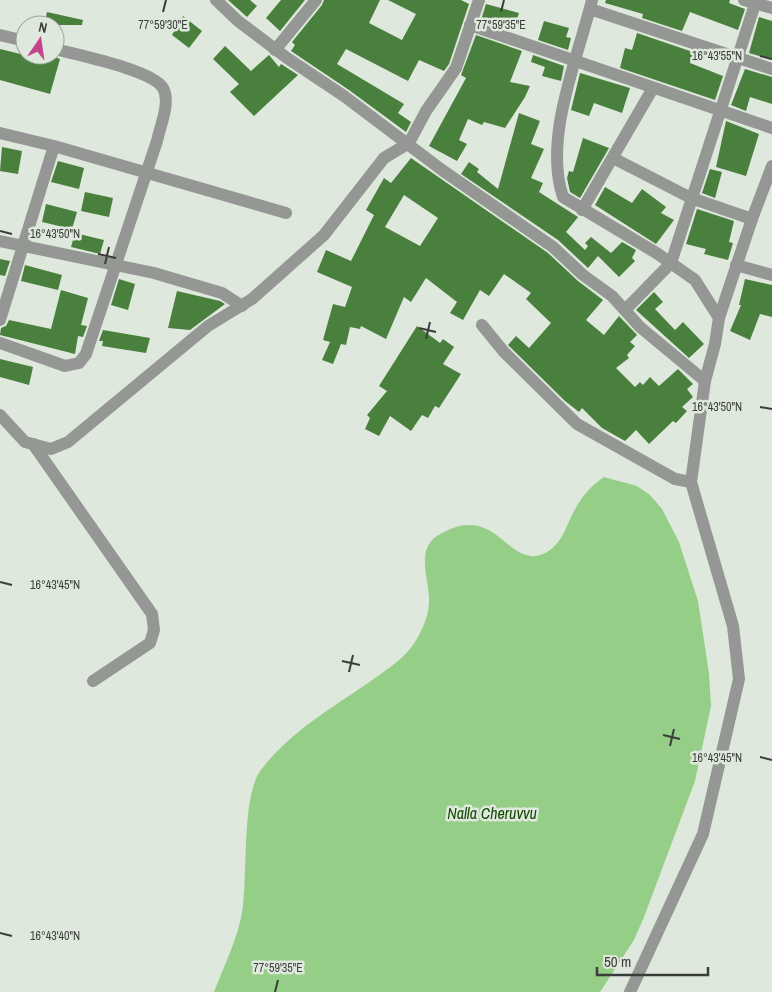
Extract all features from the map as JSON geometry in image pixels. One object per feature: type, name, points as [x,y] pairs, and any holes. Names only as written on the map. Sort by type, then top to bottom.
[{"type":"street","points":[[216,0],[238,21],[276,50],[409,144],[442,170],[553,247],[583,275],[612,296],[640,327],[706,381]]},
{"type":"street","points":[[276,50],[316,0]]},
{"type":"street","points":[[0,415],[25,442],[51,450],[68,442],[208,326],[242,306],[304,255],[324,235],[384,158],[409,144],[426,111],[456,68],[479,0]]},
{"type":"street","points":[[625,310],[671,263],[737,57],[749,2],[772,8]]},
{"type":"street","points":[[718,318],[695,280],[671,263],[563,197],[558,181],[559,125],[574,61],[591,5],[772,69]]},
{"type":"street","points":[[470,25],[720,112],[772,128]]},
{"type":"street","points":[[0,35],[15,39]]},
{"type":"street","points":[[0,343],[66,366],[79,363],[86,354],[166,105],[164,88],[153,78],[65,52]]},
{"type":"street","points":[[582,210],[653,88]]},
{"type":"street","points":[[0,134],[54,146],[146,171],[286,214]]},
{"type":"street","points":[[0,320],[54,146]]},
{"type":"street","points":[[613,158],[691,198],[752,218]]},
{"type":"street","points":[[630,992],[703,834],[738,679],[733,626],[691,482],[706,381],[715,344],[718,318],[752,218],[771,173]]},
{"type":"street","points":[[0,241],[154,273],[222,293],[242,306]]},
{"type":"street","points":[[736,265],[772,275]]},
{"type":"street","points":[[482,325],[504,352],[578,424],[675,479],[691,482]]},
{"type":"street","points":[[33,444],[152,614],[154,630],[150,644],[93,681]]},
{"type":"water","name":"Nalla Cheruvvu","points":[[604,477],[637,486],[650,495],[662,509],[679,542],[698,601],[709,673],[711,706],[695,781],[644,917],[634,940],[600,992],[214,992],[234,943],[242,913],[248,817],[250,798],[255,782],[261,770],[284,744],[325,712],[389,668],[408,652],[422,629],[428,611],[429,593],[425,558],[430,542],[437,536],[457,527],[474,525],[487,529],[519,552],[530,556],[543,554],[558,542],[575,509],[589,489]]},
{"type":"building","points":[[228,0],[250,0],[257,6],[247,17]]},
{"type":"building","points":[[281,0],[305,0],[280,31],[266,18]]},
{"type":"building","points":[[324,0],[380,0],[369,23],[402,40],[416,14],[388,0],[461,0],[469,4],[449,64],[444,71],[419,60],[408,81],[346,49],[337,64],[404,104],[398,113],[411,122],[406,132],[349,90],[291,51],[295,45],[292,42]]},
{"type":"building","points":[[606,0],[730,0],[729,3],[745,9],[738,30],[690,12],[682,31],[642,18],[643,14],[605,3]]},
{"type":"building","points":[[486,4],[519,13],[513,31],[481,20]]},
{"type":"building","points":[[47,12],[60,15],[46,15]]},
{"type":"building","points":[[65,16],[83,20],[82,25],[65,25]]},
{"type":"building","points":[[183,16],[202,31],[189,48],[172,35]]},
{"type":"building","points":[[759,17],[772,21],[772,60],[749,53]]},
{"type":"building","points":[[544,21],[569,28],[566,37],[571,38],[568,50],[538,40]]},
{"type":"building","points":[[637,33],[693,52],[690,63],[723,76],[715,100],[620,68],[625,48],[632,50]]},
{"type":"building","points":[[476,35],[522,51],[510,82],[530,86],[505,128],[484,122],[482,125],[468,119],[459,140],[467,144],[457,161],[429,146],[466,78],[461,75]]},
{"type":"building","points":[[225,46],[251,71],[269,55],[279,67],[281,64],[298,75],[254,116],[230,92],[239,84],[213,59]]},
{"type":"building","points":[[0,49],[15,53],[15,65],[58,65],[50,94],[0,80]]},
{"type":"building","points":[[533,55],[564,66],[561,81],[542,76],[545,67],[531,62]]},
{"type":"building","points":[[745,69],[772,77],[772,104],[750,97],[746,111],[731,105]]},
{"type":"building","points":[[580,73],[630,88],[622,113],[594,103],[589,116],[571,110]]},
{"type":"building","points":[[519,113],[540,121],[531,144],[544,149],[531,178],[543,183],[539,192],[578,217],[566,232],[585,250],[588,246],[585,243],[591,237],[611,253],[622,242],[636,250],[632,258],[635,261],[619,277],[598,256],[588,268],[558,240],[461,174],[469,162],[479,169],[477,172],[498,189]]},
{"type":"building","points":[[726,121],[759,134],[746,176],[716,167]]},
{"type":"building","points":[[583,138],[609,148],[580,198],[570,192],[567,178],[569,171],[573,172]]},
{"type":"building","points":[[2,147],[22,151],[18,174],[0,171]]},
{"type":"building","points":[[411,158],[548,253],[578,281],[603,300],[586,320],[604,335],[619,316],[637,335],[630,342],[635,346],[627,355],[629,358],[616,368],[635,387],[640,382],[643,385],[650,377],[659,386],[678,369],[693,384],[687,389],[693,397],[682,407],[687,411],[676,423],[673,421],[649,444],[636,430],[625,441],[602,428],[582,408],[579,412],[565,401],[508,345],[516,336],[529,348],[551,323],[526,299],[531,293],[504,274],[489,296],[480,290],[463,320],[450,313],[457,302],[426,278],[411,302],[404,297],[386,339],[361,326],[360,329],[350,327],[346,345],[341,344],[333,364],[322,360],[330,342],[323,340],[333,304],[345,307],[352,287],[317,272],[326,250],[351,261],[374,215],[366,210],[384,178],[391,183]],"holes":[[[404,195],[438,218],[420,246],[385,227]]]},
{"type":"building","points":[[58,161],[84,168],[79,189],[51,182]]},
{"type":"building","points":[[710,169],[722,172],[715,198],[702,193]]},
{"type":"building","points":[[605,187],[632,203],[642,189],[666,207],[661,213],[674,220],[656,244],[595,205]]},
{"type":"building","points":[[85,192],[113,198],[109,217],[81,211]]},
{"type":"building","points":[[46,204],[77,212],[72,229],[42,222]]},
{"type":"building","points":[[697,209],[734,221],[729,242],[733,243],[728,260],[704,254],[706,249],[686,244]]},
{"type":"building","points":[[75,233],[104,240],[100,254],[71,247]]},
{"type":"building","points":[[0,259],[10,261],[5,276],[0,275]]},
{"type":"building","points":[[25,265],[62,275],[58,290],[21,281]]},
{"type":"building","points":[[119,279],[135,284],[128,310],[111,305]]},
{"type":"building","points":[[745,279],[772,285],[772,317],[760,314],[750,340],[730,331],[741,305],[739,305]]},
{"type":"building","points":[[61,290],[88,298],[81,325],[87,326],[83,337],[78,336],[75,354],[0,335],[1,328],[6,326],[9,320],[51,329]]},
{"type":"building","points":[[177,291],[220,301],[225,304],[190,330],[168,328]]},
{"type":"building","points":[[654,292],[663,302],[655,309],[675,330],[683,322],[704,344],[689,358],[636,310]]},
{"type":"building","points":[[417,326],[440,343],[443,339],[454,347],[443,364],[461,374],[439,408],[435,406],[428,418],[422,415],[411,431],[390,416],[379,436],[365,429],[370,418],[367,415],[387,391],[379,386]]},
{"type":"building","points":[[103,330],[150,338],[146,353],[102,346],[103,341],[99,341]]},
{"type":"building","points":[[0,359],[33,367],[29,385],[0,377]]}]
